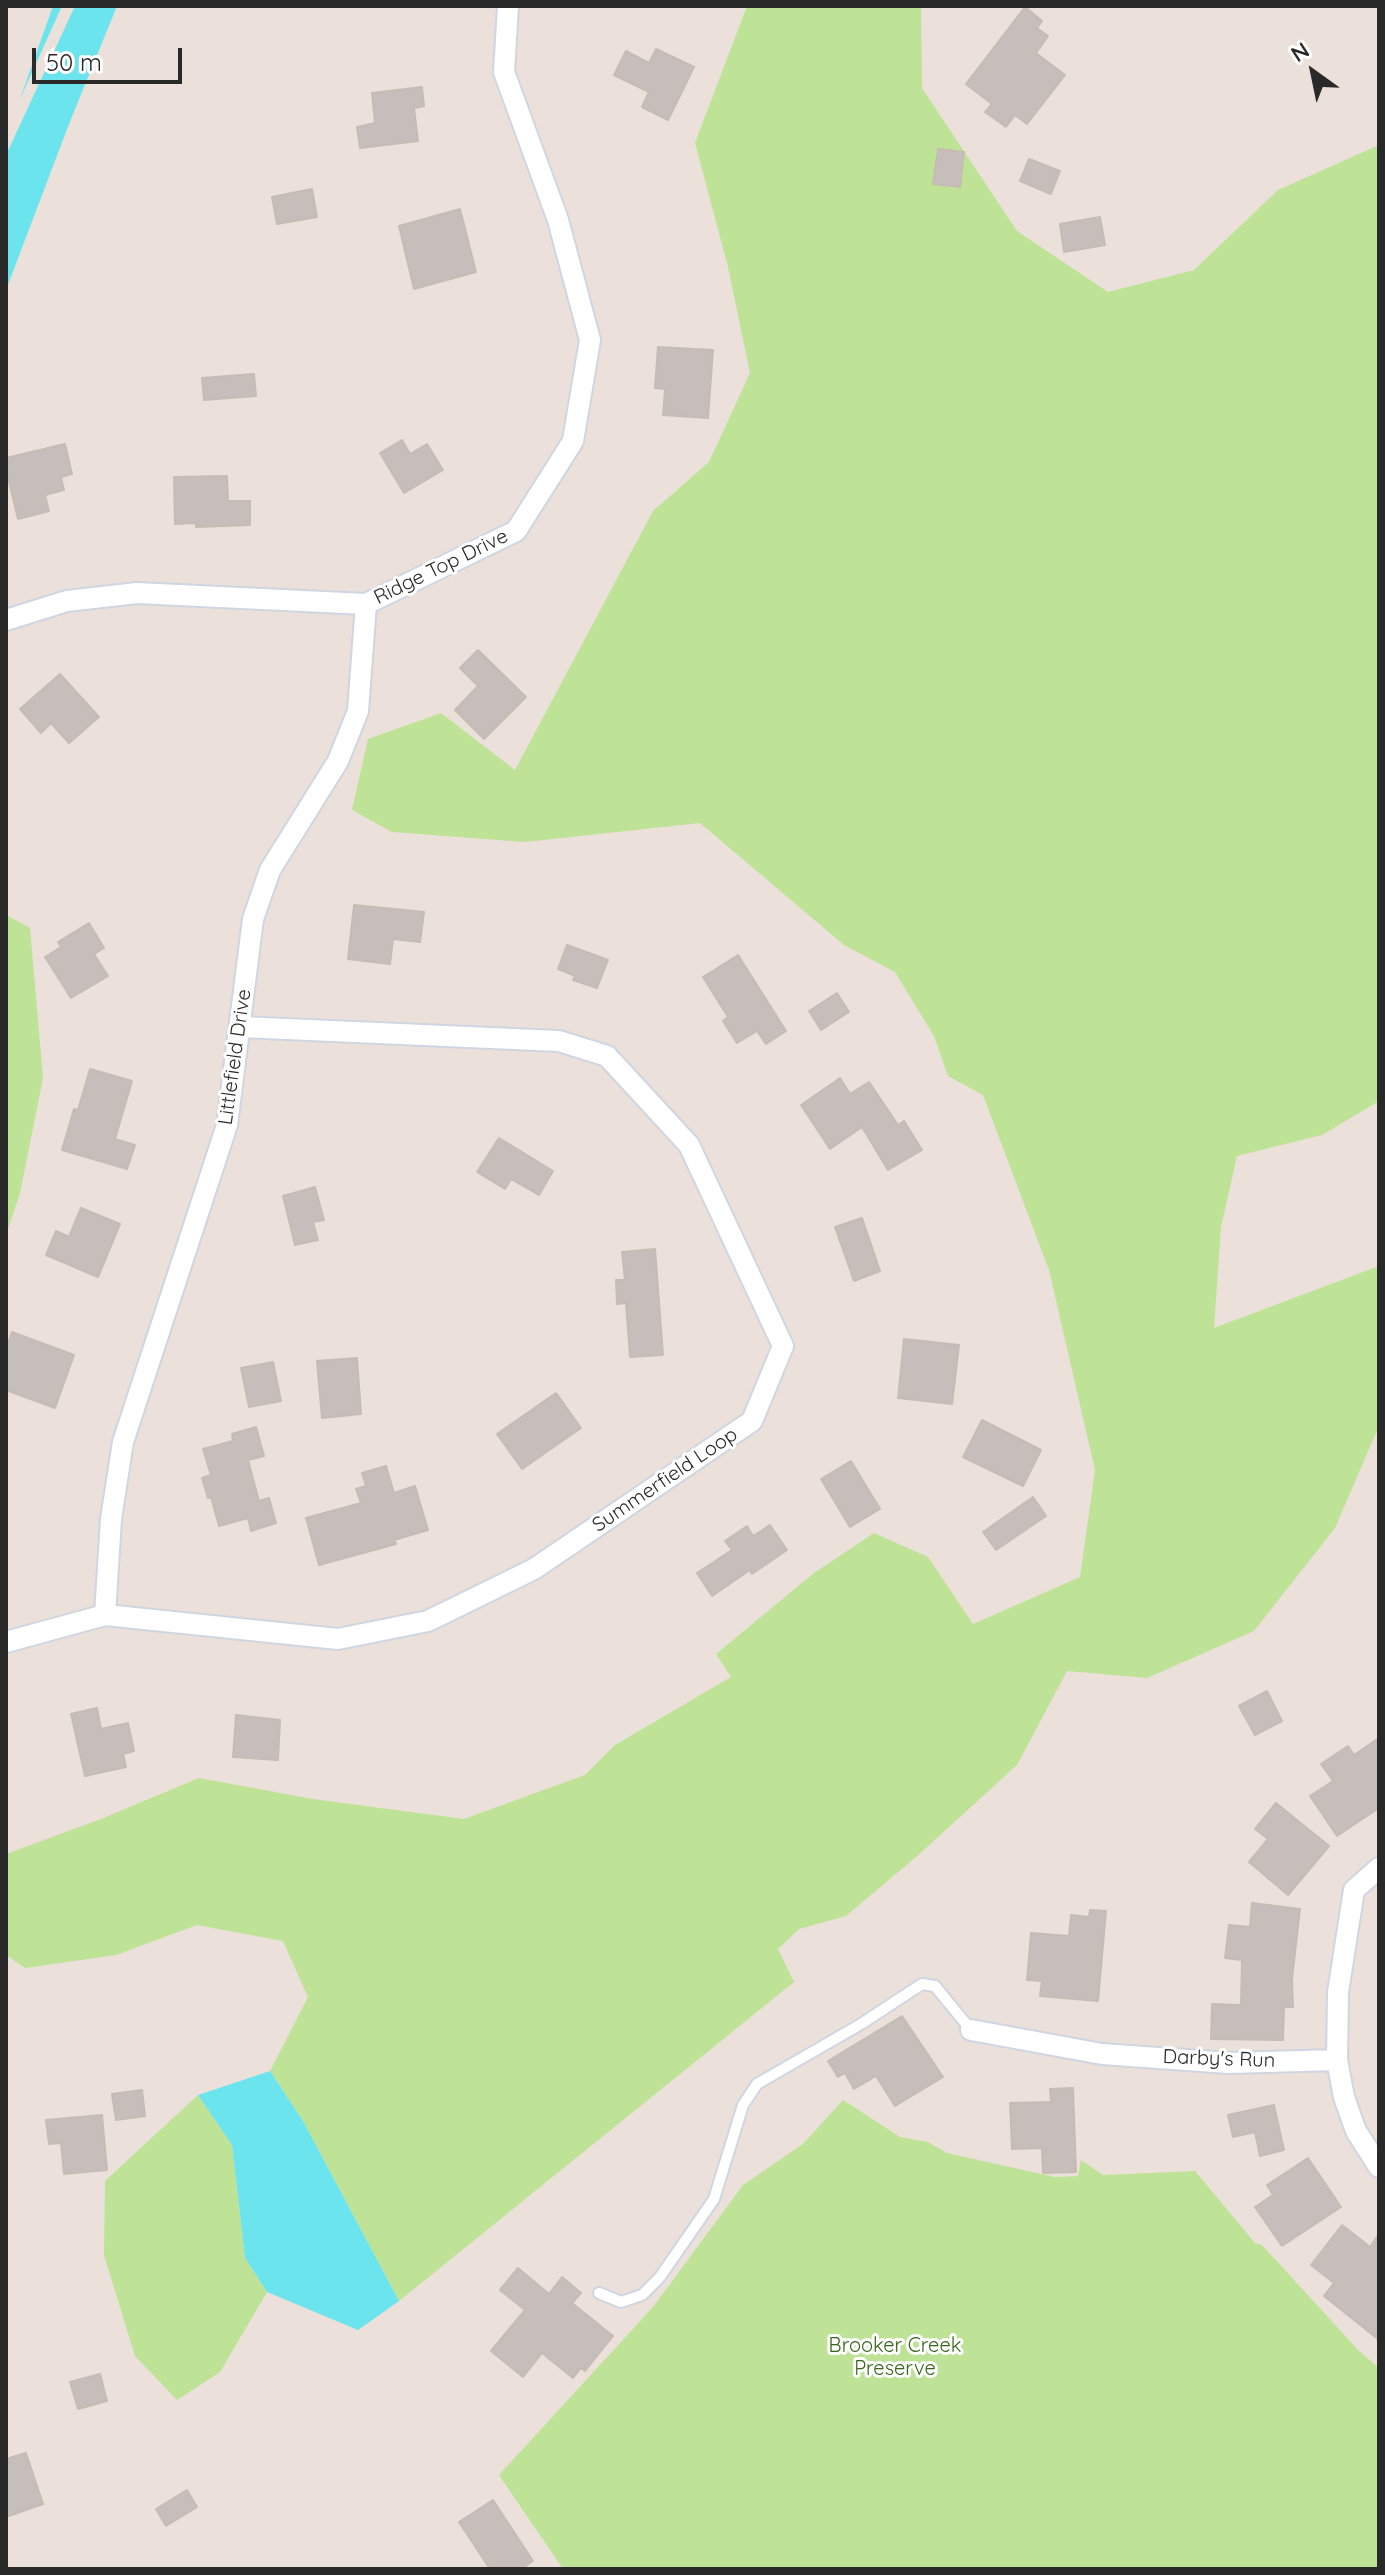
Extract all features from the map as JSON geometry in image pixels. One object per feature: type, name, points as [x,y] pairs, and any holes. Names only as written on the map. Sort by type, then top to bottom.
[{"type":"street","name":"Ridge Top Drive","points":[[6,620],[67,601],[137,593],[366,604],[516,531],[573,441],[590,340],[558,220],[504,72],[508,6]]},
{"type":"street","name":"Littlefield Drive","points":[[105,1615],[111,1519],[123,1442],[227,1125],[253,919],[270,870],[338,761],[358,711],[366,604]]},
{"type":"street","name":"Summerfield Loop","points":[[6,1642],[105,1615],[338,1639],[428,1621],[534,1569],[752,1421],[783,1346],[689,1145],[607,1056],[559,1041],[241,1027]]},
{"type":"street","points":[[1379,1868],[1354,1890],[1338,1992],[1337,2060],[1344,2097],[1356,2131],[1379,2167]]},
{"type":"street","name":"Darby's Run","points":[[971,2030],[1102,2054],[1229,2063],[1337,2060]]},
{"type":"lane","points":[[599,2293],[621,2302],[642,2295],[660,2277],[714,2199],[743,2105],[757,2084],[861,2024],[922,1984],[935,1986],[971,2030]]},
{"type":"green space","points":[[747,6],[921,6],[922,88],[1017,231],[1108,292],[1194,270],[1278,190],[1379,145],[1379,1101],[1322,1135],[1237,1156],[1221,1227],[1214,1328],[1379,1266],[1379,1426],[1335,1528],[1254,1631],[1147,1678],[1067,1671],[1017,1765],[846,1916],[799,1929],[778,1949],[794,1982],[399,2301],[303,2121],[270,2071],[308,1997],[283,1941],[197,1925],[116,1955],[25,1968],[6,1955],[6,1854],[199,1778],[313,1799],[464,1819],[585,1775],[615,1745],[731,1677],[716,1654],[814,1573],[874,1533],[928,1557],[973,1624],[1080,1577],[1095,1470],[1049,1270],[983,1095],[948,1076],[934,1036],[895,972],[844,945],[700,823],[525,842],[392,832],[352,810],[368,739],[441,713],[515,770],[653,511],[709,462],[750,373],[728,267],[695,143]]},
{"type":"green space","points":[[6,915],[30,928],[43,1078],[20,1193],[6,1235]]},
{"type":"green space","points":[[198,2095],[232,2145],[245,2258],[267,2292],[220,2372],[177,2400],[135,2356],[104,2255],[105,2181]]},
{"type":"green space","name":"Brooker Creek Preserve","points":[[843,2100],[900,2137],[928,2142],[947,2153],[1055,2177],[1078,2176],[1081,2160],[1103,2175],[1195,2171],[1255,2243],[1262,2245],[1359,2351],[1379,2368],[1379,2569],[563,2569],[499,2475],[653,2307],[743,2185],[803,2144]]},
{"type":"water","points":[[53,6],[62,6],[20,99]]},
{"type":"water","points":[[75,6],[117,6],[6,290],[6,155]]},
{"type":"water","points":[[270,2071],[303,2121],[399,2301],[358,2330],[267,2292],[245,2258],[232,2145],[198,2095]]},
{"type":"building","points":[[1025,7],[1042,21],[1037,28],[1048,36],[1036,53],[1065,75],[1027,124],[1015,115],[1006,127],[985,112],[992,104],[966,84]]},
{"type":"building","points":[[656,49],[694,67],[668,120],[642,107],[649,92],[614,75],[626,51],[649,63]]},
{"type":"building","points":[[422,87],[424,106],[414,108],[418,141],[360,148],[357,127],[375,123],[372,93]]},
{"type":"building","points":[[938,149],[964,152],[960,187],[933,184]]},
{"type":"building","points":[[1029,159],[1060,171],[1051,194],[1020,181]]},
{"type":"building","points":[[312,189],[317,217],[277,224],[272,197]]},
{"type":"building","points":[[460,209],[476,272],[414,289],[399,226]]},
{"type":"building","points":[[1100,217],[1105,245],[1064,252],[1060,224]]},
{"type":"building","points":[[658,347],[713,350],[708,418],[663,415],[665,389],[655,388]]},
{"type":"building","points":[[254,374],[256,396],[204,400],[202,378]]},
{"type":"building","points":[[402,440],[410,454],[427,444],[443,470],[404,493],[380,453]]},
{"type":"building","points":[[65,444],[72,474],[61,477],[64,490],[45,495],[49,511],[18,519],[6,458]]},
{"type":"building","points":[[227,476],[228,501],[250,501],[250,525],[196,527],[196,523],[175,524],[174,477]]},
{"type":"building","points":[[478,650],[526,697],[484,739],[455,710],[478,686],[460,668]]},
{"type":"building","points":[[60,674],[99,717],[69,743],[51,723],[41,733],[20,709]]},
{"type":"building","points":[[354,905],[424,912],[420,942],[393,939],[390,964],[348,959]]},
{"type":"building","points":[[89,923],[104,948],[94,954],[108,976],[71,998],[45,957],[61,947],[58,942]]},
{"type":"building","points":[[567,945],[608,960],[597,988],[573,980],[575,976],[558,969]]},
{"type":"building","points":[[738,955],[786,1031],[766,1044],[757,1031],[737,1043],[723,1021],[728,1017],[703,977]]},
{"type":"building","points":[[837,993],[849,1012],[821,1030],[809,1011]]},
{"type":"building","points":[[90,1069],[132,1081],[115,1139],[135,1145],[127,1169],[62,1150]]},
{"type":"building","points":[[840,1078],[850,1094],[869,1082],[898,1125],[904,1121],[922,1150],[888,1170],[862,1127],[830,1149],[801,1105]]},
{"type":"building","points":[[499,1138],[553,1171],[539,1195],[511,1179],[505,1189],[477,1172]]},
{"type":"building","points":[[315,1187],[324,1220],[313,1222],[318,1240],[295,1245],[283,1196]]},
{"type":"building","points":[[81,1208],[120,1224],[98,1277],[46,1255],[56,1231],[69,1237]]},
{"type":"building","points":[[862,1218],[880,1271],[854,1281],[835,1227]]},
{"type":"building","points":[[655,1249],[663,1355],[630,1357],[626,1303],[617,1304],[616,1280],[625,1280],[622,1252]]},
{"type":"building","points":[[12,1332],[74,1355],[55,1408],[6,1390],[6,1349]]},
{"type":"building","points":[[904,1339],[959,1345],[952,1404],[898,1398]]},
{"type":"building","points":[[357,1358],[361,1414],[322,1418],[317,1361]]},
{"type":"building","points":[[273,1362],[281,1401],[249,1407],[241,1368]]},
{"type":"building","points":[[556,1393],[581,1428],[522,1469],[497,1434]]},
{"type":"building","points":[[982,1420],[1041,1450],[1023,1486],[963,1457]]},
{"type":"building","points":[[256,1427],[264,1456],[248,1460],[259,1501],[269,1498],[276,1523],[251,1531],[248,1518],[219,1526],[202,1478],[211,1475],[203,1449],[233,1441],[232,1434]]},
{"type":"building","points":[[851,1461],[880,1509],[850,1527],[821,1479]]},
{"type":"building","points":[[386,1466],[394,1493],[415,1486],[428,1530],[394,1540],[396,1544],[319,1565],[306,1518],[361,1503],[356,1489],[366,1486],[362,1473]]},
{"type":"building","points":[[1033,1497],[1046,1516],[996,1550],[983,1532]]},
{"type":"building","points":[[770,1525],[787,1550],[712,1596],[697,1573],[732,1550],[725,1541],[747,1526],[753,1536]]},
{"type":"building","points":[[1267,1691],[1282,1721],[1255,1735],[1239,1706]]},
{"type":"building","points":[[97,1708],[101,1729],[128,1723],[134,1751],[123,1754],[126,1767],[85,1776],[71,1714]]},
{"type":"building","points":[[236,1715],[280,1720],[278,1760],[233,1757]]},
{"type":"building","points":[[1379,1738],[1379,1808],[1337,1836],[1310,1796],[1333,1781],[1321,1764],[1348,1746],[1354,1755]]},
{"type":"building","points":[[1276,1803],[1329,1846],[1288,1895],[1249,1862],[1268,1839],[1255,1829]]},
{"type":"building","points":[[1252,1903],[1300,1909],[1292,1979],[1293,2007],[1284,2007],[1283,2040],[1211,2039],[1212,2004],[1241,2005],[1242,1960],[1225,1958],[1229,1925],[1250,1927]]},
{"type":"building","points":[[1090,1910],[1106,1911],[1098,2001],[1040,1996],[1042,1981],[1027,1980],[1031,1933],[1069,1936],[1071,1915],[1089,1917]]},
{"type":"building","points":[[902,2016],[943,2077],[895,2106],[876,2076],[854,2089],[845,2073],[838,2077],[828,2061]]},
{"type":"building","points":[[1073,2088],[1076,2172],[1043,2173],[1042,2148],[1012,2149],[1010,2103],[1051,2102],[1050,2089]]},
{"type":"building","points":[[142,2090],[145,2116],[116,2120],[112,2094]]},
{"type":"building","points":[[1274,2105],[1284,2150],[1260,2156],[1255,2132],[1233,2137],[1228,2115]]},
{"type":"building","points":[[102,2115],[107,2170],[64,2174],[61,2143],[49,2144],[46,2120]]},
{"type":"building","points":[[1308,2158],[1341,2207],[1282,2246],[1255,2207],[1273,2195],[1267,2185]]},
{"type":"building","points":[[1342,2225],[1370,2247],[1379,2234],[1379,2340],[1324,2296],[1334,2283],[1311,2265]]},
{"type":"building","points":[[518,2268],[549,2294],[562,2277],[581,2293],[572,2303],[613,2336],[585,2371],[581,2368],[573,2378],[542,2353],[523,2377],[491,2351],[525,2310],[500,2290]]},
{"type":"building","points":[[100,2374],[107,2401],[78,2409],[70,2382]]},
{"type":"building","points":[[26,2453],[43,2504],[6,2517],[6,2459]]},
{"type":"building","points":[[187,2490],[197,2507],[166,2526],[156,2509]]},
{"type":"building","points":[[493,2500],[533,2561],[521,2569],[490,2569],[459,2522]]}]
